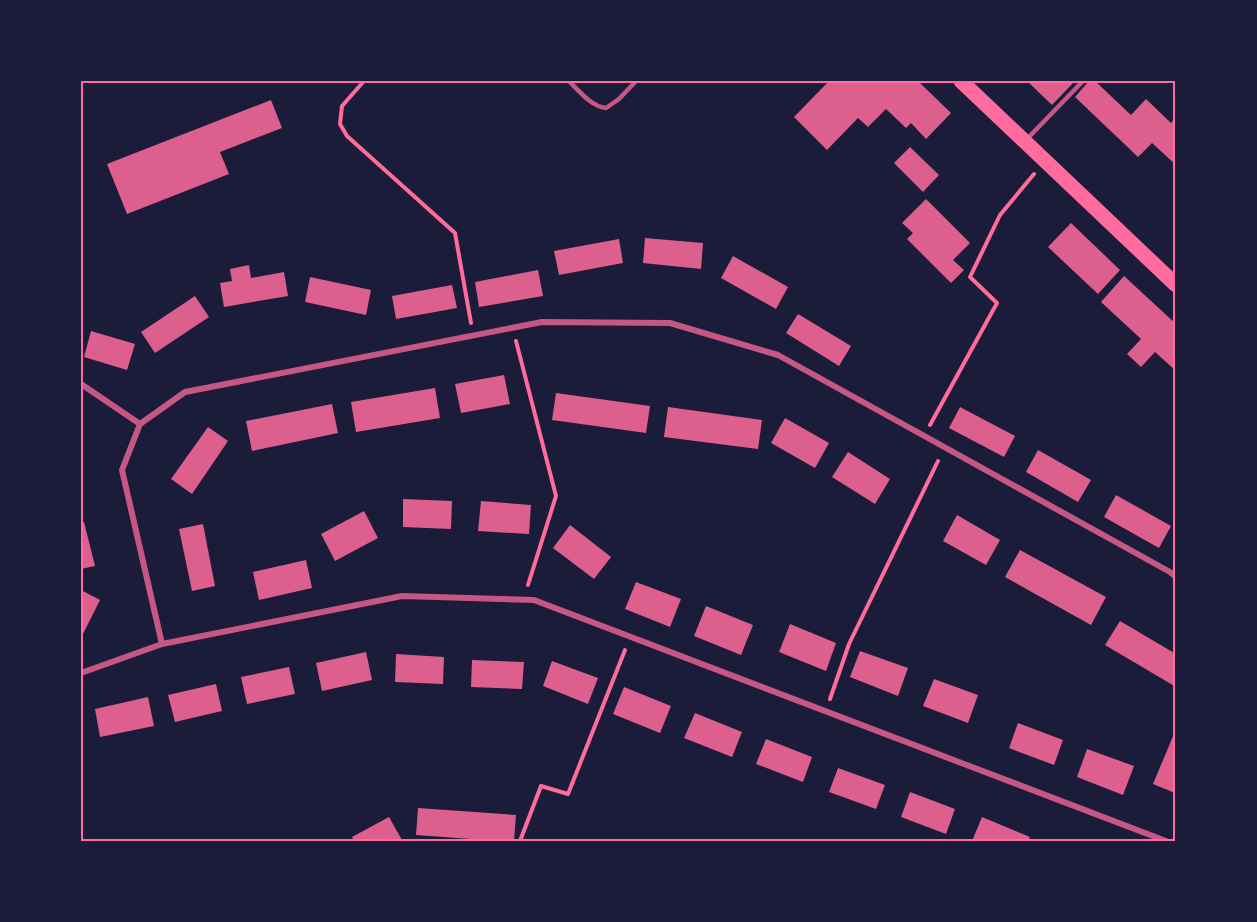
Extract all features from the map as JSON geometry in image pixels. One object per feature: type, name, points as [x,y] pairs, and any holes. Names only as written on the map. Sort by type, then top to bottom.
[{"type":"main road","points":[[961,81],[1176,285]]},
{"type":"street","points":[[162,644],[122,470],[140,424],[185,392],[542,322],[670,323],[778,355],[1176,577]]},
{"type":"street","points":[[81,384],[140,424]]},
{"type":"street","points":[[81,673],[162,644],[402,596],[534,600],[1166,841]]},
{"type":"lane","points":[[569,81],[599,107],[606,108],[619,99],[636,81]]},
{"type":"lane","points":[[1024,142],[1083,81]]},
{"type":"path","points":[[364,81],[342,106],[340,124],[347,136],[455,232],[474,335]]},
{"type":"path","points":[[924,436],[997,303],[970,277],[1000,214],[1045,161]]},
{"type":"path","points":[[513,327],[556,496],[523,600]]},
{"type":"path","points":[[826,712],[849,644],[945,447]]},
{"type":"path","points":[[520,841],[541,786],[568,794],[630,637]]},
{"type":"building","points":[[829,81],[918,81],[951,113],[926,139],[911,123],[906,128],[886,109],[868,127],[858,118],[827,150],[794,117]]},
{"type":"building","points":[[1027,81],[1075,81],[1052,105]]},
{"type":"building","points":[[1089,81],[1095,81],[1131,115],[1146,99],[1171,123],[1176,117],[1176,165],[1152,143],[1138,157],[1075,97]]},
{"type":"building","points":[[271,100],[282,128],[220,152],[229,174],[127,214],[107,164]]},
{"type":"building","points":[[910,147],[939,175],[923,192],[894,163]]},
{"type":"building","points":[[926,199],[970,243],[953,260],[964,270],[951,283],[907,239],[913,233],[902,223]]},
{"type":"building","points":[[1071,223],[1120,270],[1098,294],[1048,247]]},
{"type":"building","points":[[645,238],[703,243],[701,269],[643,263]]},
{"type":"building","points":[[619,239],[623,263],[559,275],[554,251]]},
{"type":"building","points":[[733,256],[788,287],[776,309],[721,278]]},
{"type":"building","points":[[249,265],[251,278],[284,272],[288,296],[224,307],[220,283],[232,281],[230,269]]},
{"type":"building","points":[[538,270],[543,296],[479,307],[475,282]]},
{"type":"building","points":[[1124,276],[1176,324],[1176,371],[1155,352],[1141,367],[1127,354],[1141,339],[1101,302]]},
{"type":"building","points":[[310,277],[371,290],[366,315],[305,302]]},
{"type":"building","points":[[452,285],[457,308],[396,319],[392,296]]},
{"type":"building","points":[[195,296],[209,317],[155,353],[141,332]]},
{"type":"building","points":[[798,314],[851,346],[839,366],[786,333]]},
{"type":"building","points":[[91,331],[135,344],[127,370],[84,357]]},
{"type":"building","points":[[504,375],[510,404],[461,413],[455,384]]},
{"type":"building","points":[[435,388],[440,418],[356,432],[351,402]]},
{"type":"building","points":[[556,393],[650,406],[646,433],[552,420]]},
{"type":"building","points":[[332,404],[338,433],[252,451],[246,421]]},
{"type":"building","points":[[668,407],[762,420],[758,449],[664,437]]},
{"type":"building","points":[[960,407],[1015,436],[1004,457],[949,428]]},
{"type":"building","points":[[785,418],[829,443],[815,468],[771,443]]},
{"type":"building","points":[[208,427],[228,441],[192,494],[171,479]]},
{"type":"building","points":[[1038,450],[1091,480],[1078,502],[1026,472]]},
{"type":"building","points":[[848,452],[890,479],[875,504],[832,477]]},
{"type":"building","points":[[1116,495],[1171,526],[1159,548],[1104,517]]},
{"type":"building","points":[[403,499],[452,501],[451,529],[403,527]]},
{"type":"building","points":[[481,501],[531,505],[529,534],[478,531]]},
{"type":"building","points":[[364,511],[378,538],[335,561],[321,534]]},
{"type":"building","points":[[957,515],[1000,540],[986,565],[943,541]]},
{"type":"building","points":[[81,522],[84,522],[95,566],[81,569]]},
{"type":"building","points":[[203,524],[215,586],[192,591],[179,529]]},
{"type":"building","points":[[570,525],[611,557],[594,579],[553,548]]},
{"type":"building","points":[[1020,550],[1106,597],[1091,625],[1005,577]]},
{"type":"building","points":[[306,560],[312,588],[259,600],[253,572]]},
{"type":"building","points":[[636,582],[681,599],[670,627],[625,609]]},
{"type":"building","points":[[81,590],[100,600],[81,638]]},
{"type":"building","points":[[706,606],[753,625],[741,655],[694,636]]},
{"type":"building","points":[[1120,621],[1176,654],[1176,687],[1105,645]]},
{"type":"building","points":[[790,624],[836,643],[826,671],[779,652]]},
{"type":"building","points":[[860,651],[908,668],[898,696],[850,677]]},
{"type":"building","points":[[366,652],[372,680],[322,691],[316,663]]},
{"type":"building","points":[[396,654],[444,657],[443,684],[395,682]]},
{"type":"building","points":[[472,660],[524,662],[522,689],[471,687]]},
{"type":"building","points":[[552,661],[598,678],[588,704],[543,686]]},
{"type":"building","points":[[289,667],[295,694],[247,704],[241,677]]},
{"type":"building","points":[[934,679],[978,695],[968,723],[923,706]]},
{"type":"building","points":[[216,684],[222,711],[175,722],[168,695]]},
{"type":"building","points":[[624,687],[671,706],[660,733],[613,714]]},
{"type":"building","points":[[148,697],[154,726],[100,737],[95,709]]},
{"type":"building","points":[[695,713],[742,732],[732,757],[684,738]]},
{"type":"building","points":[[1018,723],[1063,740],[1054,765],[1009,748]]},
{"type":"building","points":[[1176,729],[1176,790],[1175,793],[1153,784]]},
{"type":"building","points":[[766,739],[812,757],[803,782],[756,764]]},
{"type":"building","points":[[1087,749],[1134,766],[1123,795],[1077,777]]},
{"type":"building","points":[[838,768],[885,785],[876,809],[829,792]]},
{"type":"building","points":[[910,792],[955,809],[946,834],[901,817]]},
{"type":"building","points":[[418,808],[516,815],[514,841],[416,835]]},
{"type":"building","points":[[389,817],[402,840],[354,841],[352,837]]},
{"type":"building","points":[[982,817],[1030,837],[1028,841],[972,841]]}]
